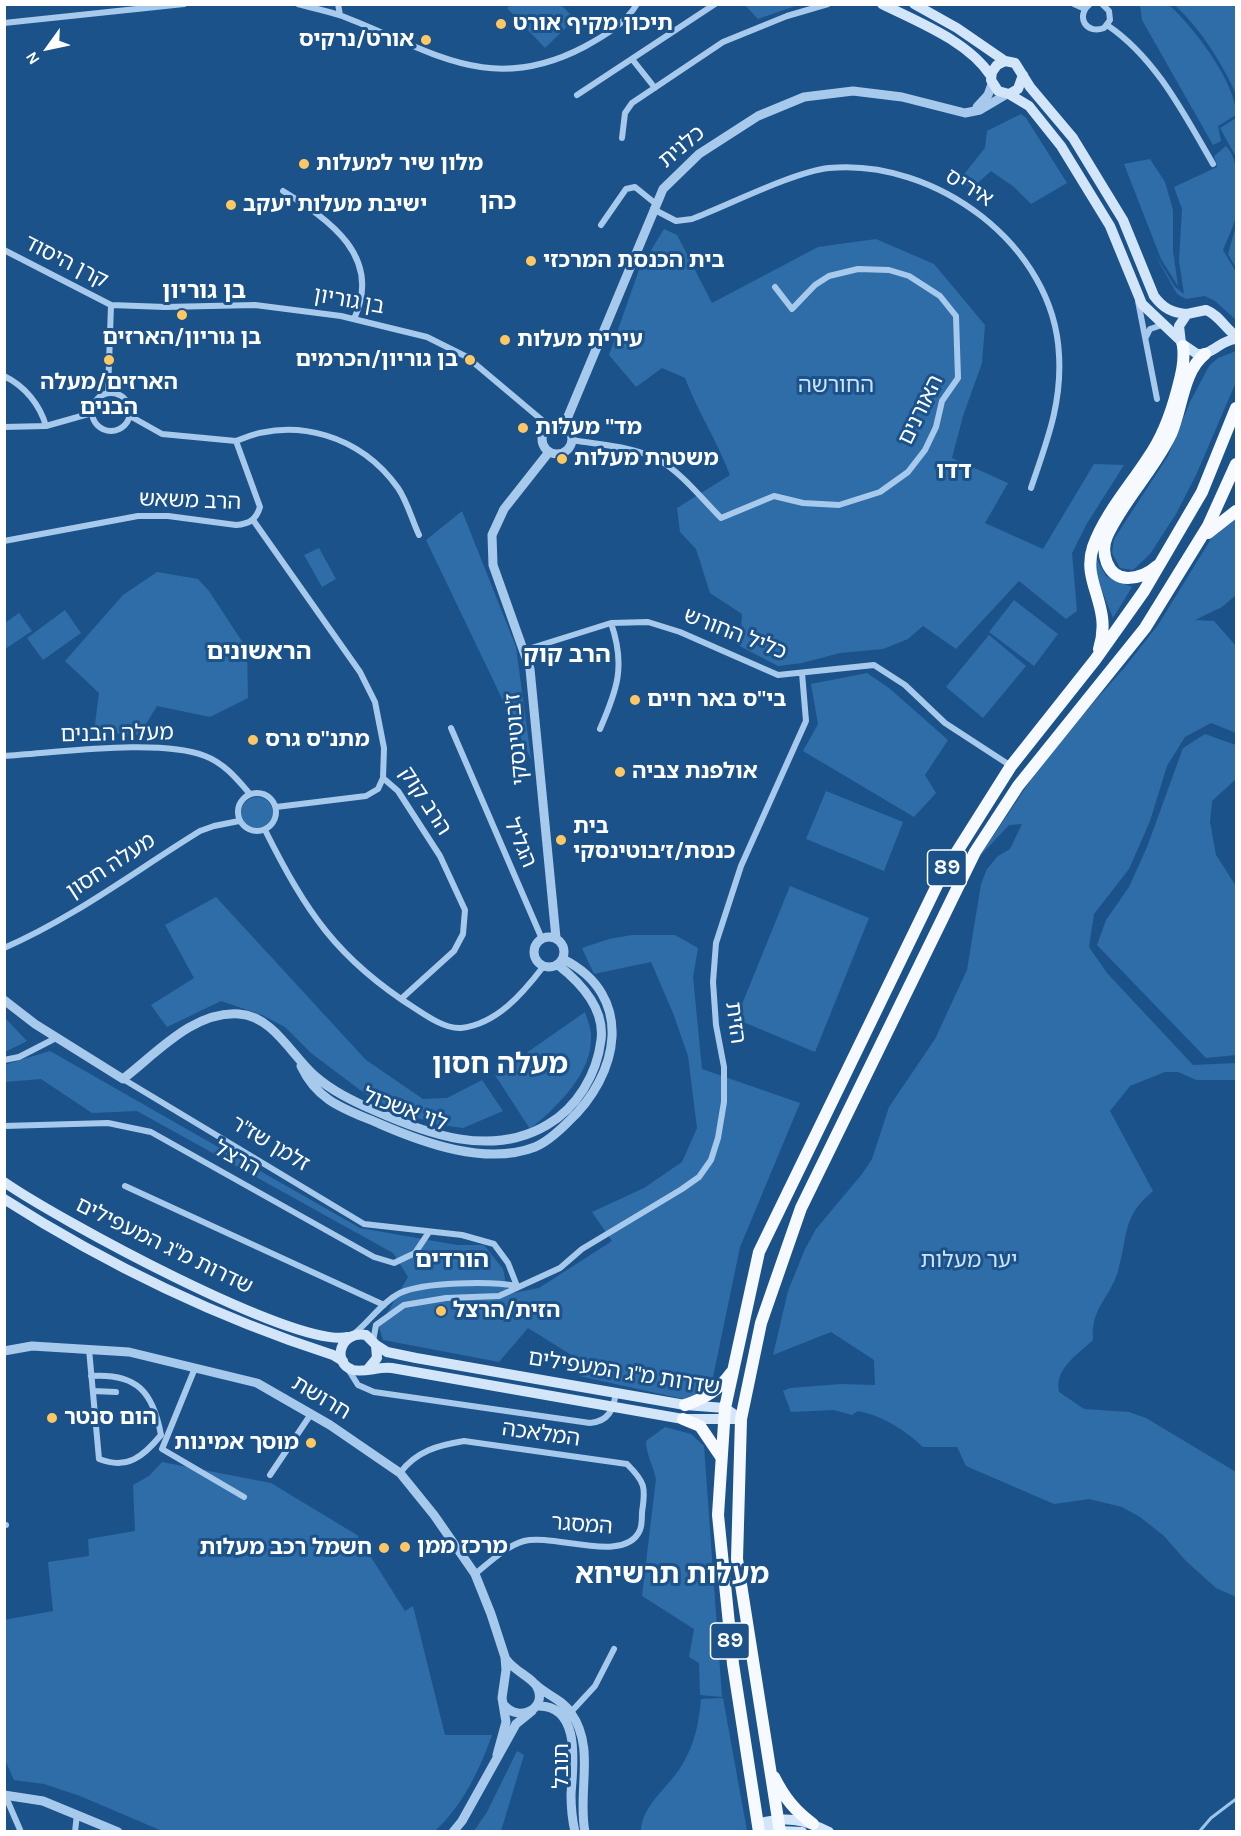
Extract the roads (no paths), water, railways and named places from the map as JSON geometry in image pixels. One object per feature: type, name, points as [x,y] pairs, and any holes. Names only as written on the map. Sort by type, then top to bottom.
[{"type":"highway","points":[[1095,660],[1104,622],[1091,573],[1091,554],[1099,532],[1161,434],[1183,368],[1181,343]]},
{"type":"highway","points":[[1164,559],[1144,574],[1124,578],[1111,570],[1106,562],[1104,545],[1112,527],[1162,452],[1175,424],[1192,366],[1204,354]]},
{"type":"highway","name":"89","points":[[759,1828],[733,1664],[718,1536],[725,1414],[759,1252],[941,877],[1011,766],[1128,616],[1164,559],[1202,492],[1236,408]]},
{"type":"highway","name":"89","points":[[779,1827],[737,1559],[741,1419],[761,1323],[801,1208],[975,852],[1018,786],[1145,628],[1194,550],[1236,464]]},
{"type":"highway","points":[[1194,550],[1214,526],[1236,511]]},
{"type":"highway","points":[[685,1405],[714,1392],[735,1367]]},
{"type":"highway","points":[[683,1419],[700,1426],[721,1457]]},
{"type":"highway","points":[[769,1769],[786,1799],[798,1813],[813,1824]]},
{"type":"main road","points":[[882,4],[950,40],[978,60],[998,91],[1020,98],[1032,109],[1082,177],[1110,226],[1136,292],[1149,313],[1189,351],[1204,354],[1227,340],[1236,338],[1212,312],[1206,310],[1176,314],[1165,308],[1154,297],[1123,220],[1105,187],[1073,138],[1023,75],[1019,66],[1005,61],[957,28],[914,4]]},
{"type":"main road","points":[[992,80],[994,68],[1005,61]]},
{"type":"main road","points":[[1008,94],[1018,89],[1023,75]]},
{"type":"main road","points":[[1181,343],[1179,326],[1186,314]]},
{"type":"main road","points":[[1219,346],[1224,335],[1222,322]]},
{"type":"main road","name":"שדרות מ\"ג המעפילים","points":[[4,1182],[74,1225],[221,1298],[323,1336],[334,1339],[351,1336]]},
{"type":"main road","name":"שדרות מ\"ג המעפילים","points":[[4,1200],[68,1238],[180,1295],[260,1330],[333,1354],[345,1364]]},
{"type":"main road","points":[[366,1335],[375,1343],[377,1358],[368,1369],[361,1371],[345,1364],[341,1349],[351,1336],[366,1335]]},
{"type":"main road","name":"שדרות מ\"ג המעפילים","points":[[375,1343],[395,1354],[685,1405],[741,1419]]},
{"type":"main road","name":"שדרות מ\"ג המעפילים","points":[[368,1369],[392,1368],[683,1419],[725,1414]]},
{"type":"main road","points":[[759,1828],[813,1824],[829,1832]]},
{"type":"main road","points":[[779,1827],[802,1832]]},
{"type":"street","points":[[4,23],[184,4]]},
{"type":"street","points":[[298,4],[340,15],[468,67],[523,69],[561,59],[605,36],[623,22],[637,4]]},
{"type":"street","points":[[338,4],[340,15]]},
{"type":"street","points":[[577,95],[716,4]]},
{"type":"street","points":[[622,138],[625,113],[632,103],[723,42],[769,23],[828,4]]},
{"type":"street","points":[[1074,4],[1087,7],[1083,20],[1087,28],[1097,31],[1107,26],[1110,15],[1104,5]]},
{"type":"street","points":[[1107,26],[1133,48],[1164,84],[1213,164]]},
{"type":"street","points":[[632,59],[655,88]]},
{"type":"street","points":[[971,112],[983,102],[992,80]]},
{"type":"street","name":"כלנית","points":[[564,426],[654,207],[663,189],[699,154],[758,116],[804,97],[853,90],[902,97],[952,111],[971,112]]},
{"type":"street","points":[[971,112],[1008,94]]},
{"type":"street","name":"איריס","points":[[601,225],[626,189],[635,187],[654,207],[676,221],[693,219],[800,176],[828,168],[867,169],[919,180],[952,194],[999,230],[1022,259],[1048,302],[1059,354],[1056,416],[1031,488]]},
{"type":"street","points":[[283,191],[322,215],[354,254],[364,280],[363,299],[354,319]]},
{"type":"street","name":"קרן היסוד","points":[[4,250],[111,305]]},
{"type":"street","name":"האורנים","points":[[572,440],[628,449],[657,460],[681,476],[721,518],[774,496],[803,503],[839,505],[880,492],[908,472],[925,450],[936,428],[942,401],[958,378],[956,316],[940,296],[909,276],[889,270],[858,269],[829,276],[815,285],[792,309],[775,287]]},
{"type":"street","points":[[1136,292],[1157,399]]},
{"type":"street","points":[[108,393],[111,305]]},
{"type":"street","name":"בן גוריון","points":[[111,305],[165,307],[255,305],[354,319],[439,341],[467,357],[549,426]]},
{"type":"street","points":[[1146,338],[1150,328],[1162,325]]},
{"type":"street","points":[[4,376],[30,396],[39,408],[46,426]]},
{"type":"street","points":[[108,393],[95,402],[92,413],[97,424],[107,431],[119,430],[130,416]]},
{"type":"street","points":[[108,393],[125,398],[130,416],[162,434],[236,441],[257,431],[282,430],[331,435],[360,450],[383,470],[400,490],[419,535]]},
{"type":"street","points":[[4,427],[46,426],[92,413]]},
{"type":"street","points":[[549,426],[564,426],[570,431],[572,440],[564,452],[549,452],[542,439],[549,426]]},
{"type":"street","name":"הרב משאש","points":[[4,541],[138,516],[168,516],[236,525],[253,520],[260,507],[236,441]]},
{"type":"street","name":"ז'בוטינסקי","points":[[549,452],[504,509],[492,535],[493,565],[530,669],[556,938]]},
{"type":"street","name":"הרב קוק","points":[[253,520],[360,672],[375,702],[384,748],[383,778],[398,792],[440,856],[465,910],[463,934],[454,951],[400,999]]},
{"type":"street","name":"כליל החורש","points":[[525,650],[611,623],[648,622],[662,625],[778,675],[874,665],[905,685],[945,723],[1011,766]]},
{"type":"street","points":[[600,729],[618,687],[620,660],[611,623]]},
{"type":"street","name":"הזית","points":[[375,1343],[376,1324],[404,1305],[446,1298],[499,1296],[560,1268],[607,1233],[699,1177],[711,1160],[718,1138],[724,1102],[724,1067],[716,1025],[713,982],[716,943],[741,866],[806,720],[802,673]]},
{"type":"street","name":"הגליל","points":[[451,728],[542,939]]},
{"type":"street","name":"מעלה הבנים","points":[[4,756],[137,747],[189,752],[220,764],[250,794]]},
{"type":"street","points":[[276,807],[273,823],[265,830],[248,830],[239,821],[238,808],[244,797],[250,794],[262,794],[276,807],[366,796],[378,789],[383,778]]},
{"type":"street","name":"מעלה חסון","points":[[4,948],[41,931],[98,898],[200,831],[239,821]]},
{"type":"street","points":[[265,830],[287,874],[328,937],[400,999],[439,1023],[460,1028],[501,1012],[519,997],[543,967],[561,962],[565,949],[556,938],[542,939],[534,951],[536,960],[543,967]]},
{"type":"street","name":"לוי אשכול","points":[[123,1079],[191,1026],[214,1016],[241,1014],[261,1021],[298,1059],[310,1084],[321,1096],[337,1105],[417,1140],[478,1152],[505,1153],[535,1146],[559,1131],[594,1093],[609,1062],[614,1031],[609,1008],[588,976],[561,962]]},
{"type":"street","name":"זלמן שז\"ר","points":[[4,1000],[56,1038],[364,1224],[462,1235],[494,1244],[508,1263],[517,1286]]},
{"type":"street","points":[[4,1060],[19,1057],[56,1038]]},
{"type":"street","name":"הרצל","points":[[4,1126],[108,1123],[151,1132],[374,1257],[394,1263],[415,1253],[429,1232]]},
{"type":"street","points":[[125,1186],[384,1305]]},
{"type":"street","name":"הזית","points":[[351,1336],[384,1305],[401,1293],[443,1285],[496,1282],[517,1286]]},
{"type":"street","name":"חרושת","points":[[4,1351],[33,1346],[129,1352],[257,1383],[311,1414],[400,1473],[434,1515],[475,1574],[505,1657],[517,1672],[526,1677]]},
{"type":"street","points":[[89,1349],[91,1376],[99,1459],[113,1465],[140,1458],[161,1435],[157,1414],[145,1391],[130,1380],[113,1374],[91,1376]]},
{"type":"street","points":[[345,1364],[358,1385],[374,1392],[590,1423],[603,1421],[614,1407],[616,1393]]},
{"type":"street","points":[[195,1368],[162,1449],[244,1497]]},
{"type":"street","points":[[93,1391],[116,1392]]},
{"type":"street","points":[[270,1475],[311,1414]]},
{"type":"street","name":"המלאכה","points":[[400,1473],[408,1462],[423,1452],[442,1444],[464,1441],[627,1464],[642,1478],[645,1494],[642,1517]]},
{"type":"street","name":"המסגר","points":[[475,1574],[523,1541],[546,1539],[613,1548],[629,1544],[639,1531],[642,1517]]},
{"type":"street","points":[[571,1712],[595,1686],[614,1649]]},
{"type":"street","name":"חרושת","points":[[504,1687],[505,1657]]},
{"type":"street","points":[[453,1832],[474,1802],[497,1755],[516,1724],[534,1708],[539,1695],[535,1684],[526,1677],[515,1677],[504,1687],[503,1703],[506,1722],[497,1755]]},
{"type":"street","name":"תובל","points":[[535,1684],[571,1712],[580,1729],[584,1747],[581,1806],[585,1832]]},
{"type":"street","points":[[503,1703],[516,1714],[534,1708]]},
{"type":"street","name":"תובל","points":[[534,1708],[550,1707],[558,1713],[572,1738],[574,1760],[571,1806],[575,1832]]},
{"type":"street","points":[[5,1795],[43,1801],[118,1832]]},
{"type":"street","points":[[5,1795],[21,1832]]},
{"type":"street","points":[[75,1832],[77,1814]]},
{"type":"waterway","points":[[1199,1832],[1211,1818],[1236,1799]]},
{"type":"place","name":"תיכון מקיף אורט","points":[[501,24]]},
{"type":"place","name":"אורט/נרקיס","points":[[426,40]]},
{"type":"place","name":"מלון שיר למעלות","points":[[304,164]]},
{"type":"place","name":"ישיבת מעלות יעקב","points":[[231,205]]},
{"type":"place","name":"בית הכנסת המרכזי","points":[[531,261]]},
{"type":"place","name":"בן גוריון/הארזים","points":[[182,315]]},
{"type":"place","name":"עירית מעלות","points":[[505,340]]},
{"type":"place","name":"הארזים/מעלה הבנים","points":[[109,360]]},
{"type":"place","name":"בן גוריון/הכרמים","points":[[470,360]]},
{"type":"place","name":"מד\" מעלות","points":[[523,428]]},
{"type":"place","name":"משטרת מעלות","points":[[562,459]]},
{"type":"place","name":"בי\"ס באר חיים","points":[[635,700]]},
{"type":"place","name":"מתנ\"ס גרס","points":[[253,740]]},
{"type":"place","name":"אולפנת צביה","points":[[620,772]]},
{"type":"place","name":"בית כנסת/ז׳בוטינסקי","points":[[561,840]]},
{"type":"place","name":"הזית/הרצל","points":[[441,1311]]},
{"type":"place","name":"הום סנטר","points":[[52,1418]]},
{"type":"place","name":"מוסך אמינות","points":[[311,1443]]},
{"type":"place","name":"מרכז ממן","points":[[405,1547]]},
{"type":"place","name":"חשמל רכב מעלות","points":[[384,1548]]},
{"type":"district","name":"כהן","points":[[498,202]]},
{"type":"district","name":"בן גוריון","points":[[204,291]]},
{"type":"district","name":"דדו","points":[[954,471]]},
{"type":"district","name":"הראשונים","points":[[259,652]]},
{"type":"district","name":"הרב קוק","points":[[567,655]]},
{"type":"district","name":"מעלה חסון","points":[[500,1065]]},
{"type":"district","name":"הורדים","points":[[452,1260]]},
{"type":"district","name":"מעלות תרשיחא","points":[[672,1575]]},
{"type":"park label","name":"החורשה","points":[[836,386]]},
{"type":"park label","name":"יער מעלות","points":[[969,1261]]}]
